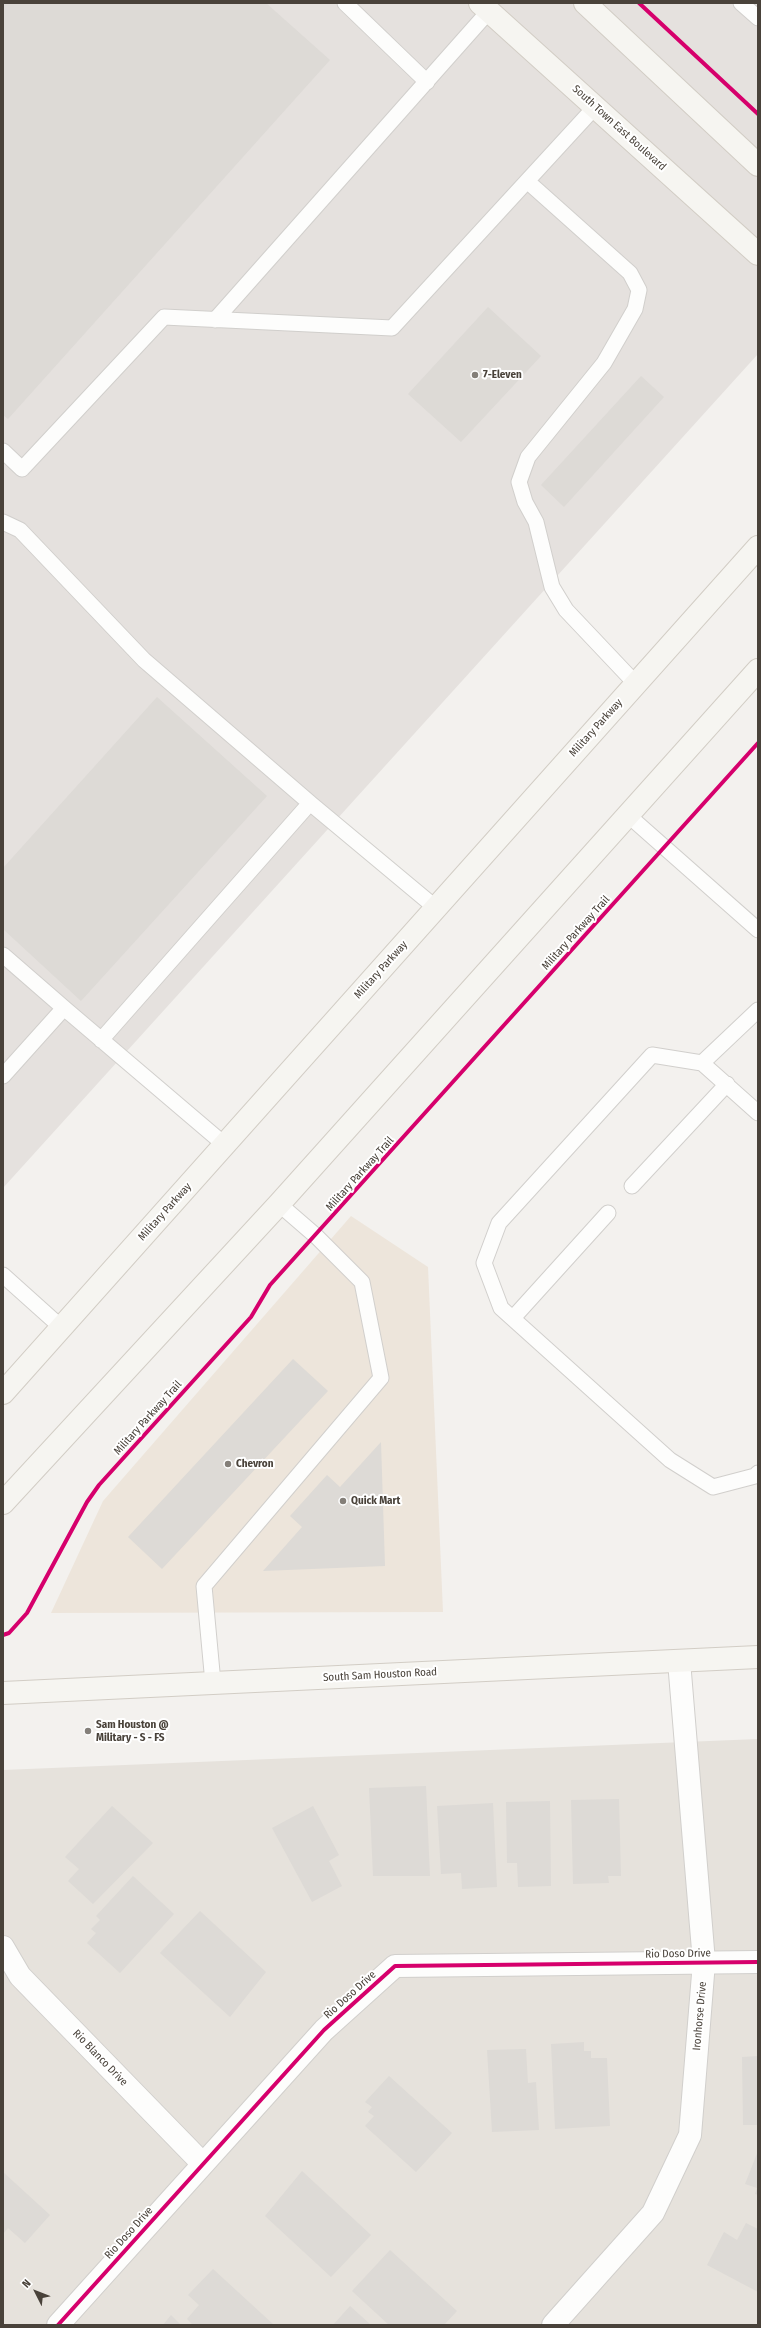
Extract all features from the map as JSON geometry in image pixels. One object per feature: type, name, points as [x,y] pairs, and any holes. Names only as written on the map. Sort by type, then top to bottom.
[{"type":"main road","points":[[585,3],[758,165]]},
{"type":"main road","name":"South Town East Boulevard","points":[[489,6],[595,107],[758,254]]},
{"type":"main road","name":"Military Parkway","points":[[3,1393],[758,547]]},
{"type":"main road","points":[[3,1503],[280,1204],[629,816],[758,670]]},
{"type":"main road","name":"South Sam Houston Road","points":[[3,1693],[758,1657]]},
{"type":"street","name":"Ironhorse Drive","points":[[553,2325],[653,2213],[690,2135],[704,1962],[680,1661]]},
{"type":"street","name":"Rio Blanco Drive","points":[[3,1947],[20,1976],[203,2164]]},
{"type":"street","name":"Rio Doso Drive","points":[[58,2325],[324,2030],[395,1966],[758,1962]]},
{"type":"lane","points":[[345,3],[427,82]]},
{"type":"lane","points":[[741,3],[758,18]]},
{"type":"lane","points":[[215,320],[427,82],[489,6]]},
{"type":"lane","points":[[3,451],[22,469],[164,317],[392,328],[595,107]]},
{"type":"lane","points":[[527,181],[630,273],[639,290],[635,309],[604,363],[528,457],[519,482],[525,502],[536,522],[552,587],[566,610],[636,684]]},
{"type":"lane","points":[[3,522],[20,530],[144,660],[310,803],[436,908]]},
{"type":"lane","points":[[101,1040],[310,803]]},
{"type":"lane","points":[[629,816],[758,930]]},
{"type":"lane","points":[[3,955],[225,1145]]},
{"type":"lane","points":[[3,1076],[64,1008]]},
{"type":"lane","points":[[702,1063],[758,1010]]},
{"type":"lane","points":[[758,1112],[702,1063],[652,1055],[499,1223],[484,1263],[501,1308],[670,1460],[713,1487],[755,1476],[758,1473]]},
{"type":"lane","points":[[632,1186],[727,1084]]},
{"type":"lane","points":[[213,1683],[204,1586],[381,1378],[362,1282],[316,1236],[280,1204]]},
{"type":"lane","points":[[513,1318],[608,1213]]},
{"type":"lane","points":[[3,1275],[62,1328]]},
{"type":"shaded area","points":[[3,3],[758,3],[758,354],[3,1188]]},
{"type":"shaded area","points":[[351,1216],[428,1267],[443,1612],[51,1613],[103,1501]]},
{"type":"shaded area","points":[[758,1739],[758,2325],[3,2325],[3,1770]]},
{"type":"building","points":[[3,3],[266,3],[330,60],[8,419],[3,415]]},
{"type":"building","name":"7-Eleven","points":[[488,307],[541,356],[461,442],[408,394]]},
{"type":"building","points":[[641,376],[664,397],[564,507],[541,485]]},
{"type":"building","points":[[157,697],[267,796],[81,1001],[3,929],[3,868]]},
{"type":"building","name":"Chevron","points":[[293,1359],[328,1391],[162,1569],[128,1537]]},
{"type":"building","name":"Quick Mart","points":[[381,1442],[385,1566],[263,1571],[302,1527],[290,1516],[327,1475],[340,1487]]},
{"type":"building","points":[[426,1786],[430,1876],[373,1876],[369,1788]]},
{"type":"building","points":[[619,1799],[621,1876],[608,1876],[609,1883],[573,1884],[571,1800]]},
{"type":"building","points":[[550,1801],[551,1886],[518,1887],[517,1863],[507,1863],[506,1802]]},
{"type":"building","points":[[493,1803],[497,1887],[462,1889],[461,1873],[441,1874],[437,1806]]},
{"type":"building","points":[[112,1806],[153,1843],[93,1904],[68,1881],[79,1869],[65,1857]]},
{"type":"building","points":[[313,1806],[339,1855],[329,1861],[342,1886],[312,1902],[272,1828]]},
{"type":"building","points":[[133,1876],[174,1914],[120,1973],[87,1943],[96,1933],[91,1929],[100,1920],[96,1916]]},
{"type":"building","points":[[200,1911],[266,1972],[230,2017],[160,1953]]},
{"type":"building","points":[[584,2042],[584,2051],[591,2051],[591,2058],[607,2058],[610,2126],[555,2129],[551,2044]]},
{"type":"building","points":[[526,2049],[528,2083],[536,2082],[539,2130],[492,2132],[487,2050]]},
{"type":"building","points":[[758,2056],[758,2125],[743,2125],[742,2057]]},
{"type":"building","points":[[389,2076],[452,2133],[416,2172],[365,2126],[374,2116],[368,2112],[372,2107],[365,2102]]},
{"type":"building","points":[[758,2151],[758,2195],[755,2194],[757,2188],[745,2184]]},
{"type":"building","points":[[302,2171],[371,2235],[331,2277],[265,2216]]},
{"type":"building","points":[[3,2172],[50,2215],[25,2243],[8,2228],[3,2234]]},
{"type":"building","points":[[746,2223],[758,2229],[758,2292],[707,2265],[724,2232],[737,2240]]},
{"type":"building","points":[[390,2250],[457,2311],[444,2325],[389,2325],[352,2291]]},
{"type":"building","points":[[213,2269],[274,2325],[193,2325],[187,2319],[199,2305],[188,2295]]},
{"type":"building","points":[[350,2306],[371,2325],[333,2325]]},
{"type":"building","points":[[171,2315],[181,2325],[163,2325]]},
{"type":"cycle path","points":[[639,3],[758,114]]},
{"type":"cycle path","name":"Military Parkway Trail","points":[[3,1635],[9,1633],[27,1613],[87,1502],[99,1485],[251,1317],[270,1285],[758,743]]},
{"type":"cycle path","points":[[58,2325],[324,2030],[395,1966],[758,1962]]},
{"type":"place","name":"7-Eleven","points":[[475,375]]},
{"type":"place","name":"Chevron","points":[[228,1464]]},
{"type":"place","name":"Quick Mart","points":[[343,1501]]},
{"type":"place","name":"Sam Houston @ Military - S - FS","points":[[88,1731]]}]
